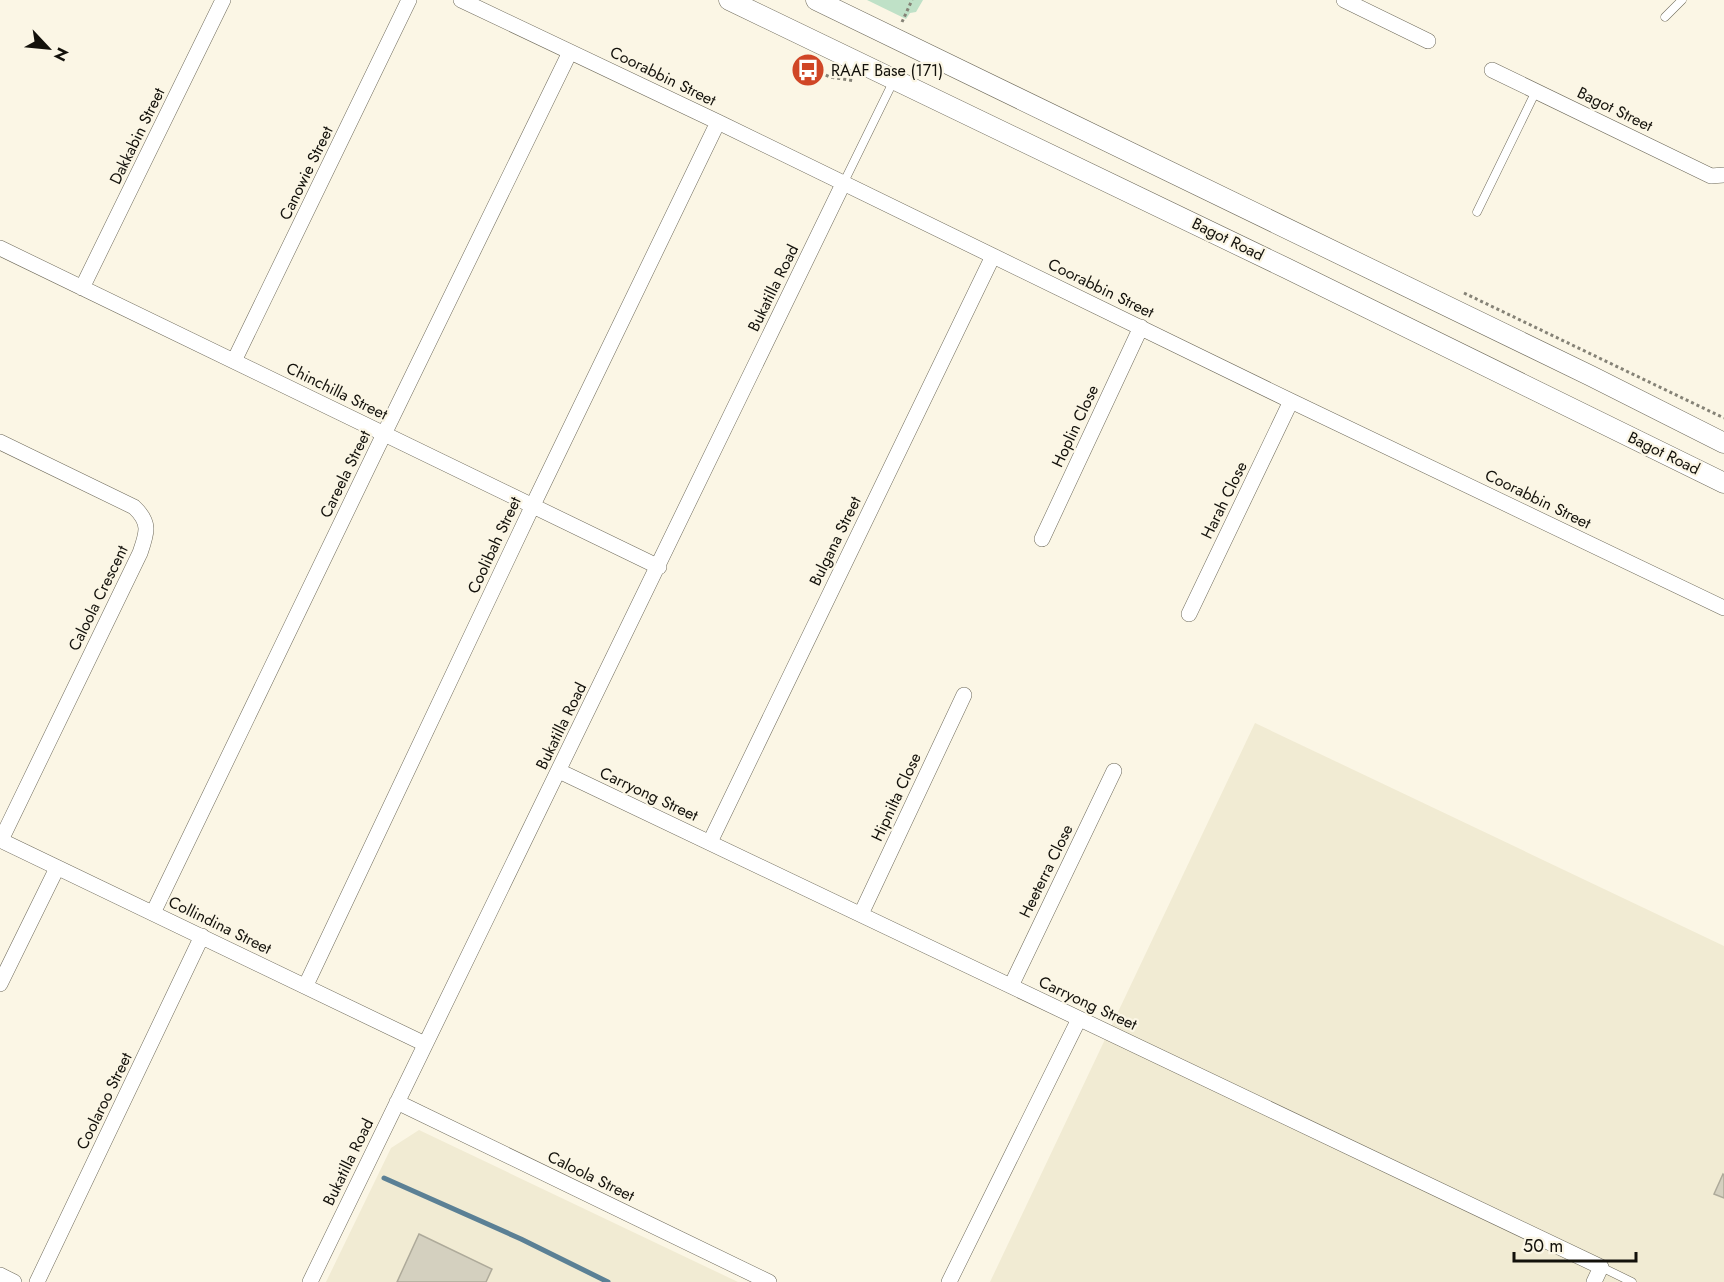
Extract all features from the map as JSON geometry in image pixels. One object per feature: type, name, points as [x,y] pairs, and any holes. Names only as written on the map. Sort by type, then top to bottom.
[{"type":"main road","name":"Bagot Road","points":[[729,0],[1318,283],[1724,483]]},
{"type":"main road","points":[[816,0],[1724,442]]},
{"type":"street","name":"Dakkabin Street","points":[[82,288],[223,0]]},
{"type":"street","name":"Canowie Street","points":[[234,361],[409,0]]},
{"type":"street","name":"Coorabbin Street","points":[[461,0],[1724,608]]},
{"type":"street","points":[[1344,0],[1428,41]]},
{"type":"street","name":"Careela Street","points":[[153,913],[570,52]]},
{"type":"street","name":"Bagot Street","points":[[1492,70],[1711,176],[1724,175]]},
{"type":"street","name":"Coolibah Street","points":[[306,986],[533,505],[718,122]]},
{"type":"street","name":"Bukatilla Road","points":[[310,1282],[843,184]]},
{"type":"street","name":"Chinchilla Street","points":[[0,248],[659,567]]},
{"type":"street","name":"Bulgana Street","points":[[710,842],[993,256]]},
{"type":"street","name":"Hoplin Close","points":[[1042,539],[1141,327]]},
{"type":"street","name":"Harah Close","points":[[1189,614],[1291,401]]},
{"type":"street","name":"Caloola Crescent","points":[[0,442],[134,507],[145,520],[147,527],[140,553],[1,840]]},
{"type":"street","name":"Hipnilta Close","points":[[861,914],[964,695]]},
{"type":"street","name":"Carryong Street","points":[[559,771],[1601,1267]]},
{"type":"street","name":"Heeterra Close","points":[[1011,986],[1114,771]]},
{"type":"street","name":"Collindina Street","points":[[1,840],[424,1044]]},
{"type":"street","points":[[0,984],[57,868]]},
{"type":"street","name":"Coolaroo Street","points":[[37,1282],[202,936]]},
{"type":"street","points":[[949,1282],[1079,1019]]},
{"type":"street","name":"Caloola Street","points":[[397,1102],[769,1282]]},
{"type":"street","points":[[1594,1282],[1601,1267]]},
{"type":"street","points":[[0,1275],[14,1282]]},
{"type":"lane","points":[[1665,17],[1682,0]]},
{"type":"lane","points":[[843,184],[894,79]]},
{"type":"lane","points":[[1478,212],[1536,91]]},
{"type":"lane","points":[[1601,1267],[1632,1282]]},
{"type":"path","points":[[902,22],[912,0]]},
{"type":"path","points":[[804,65],[830,77],[855,81]]},
{"type":"shaded area","points":[[1255,723],[1724,946],[1724,1282],[990,1282]]},
{"type":"shaded area","points":[[419,1130],[738,1282],[326,1282],[391,1148]]},
{"type":"green space","points":[[867,0],[923,0],[916,12],[910,13],[906,19]]},
{"type":"building","points":[[1724,1175],[1724,1198],[1714,1194]]},
{"type":"building","points":[[419,1234],[492,1269],[486,1282],[397,1282]]},
{"type":"waterway","points":[[384,1178],[521,1239],[608,1282]]},
{"type":"place","name":"RAAF Base (171)","points":[[808,70]]}]
